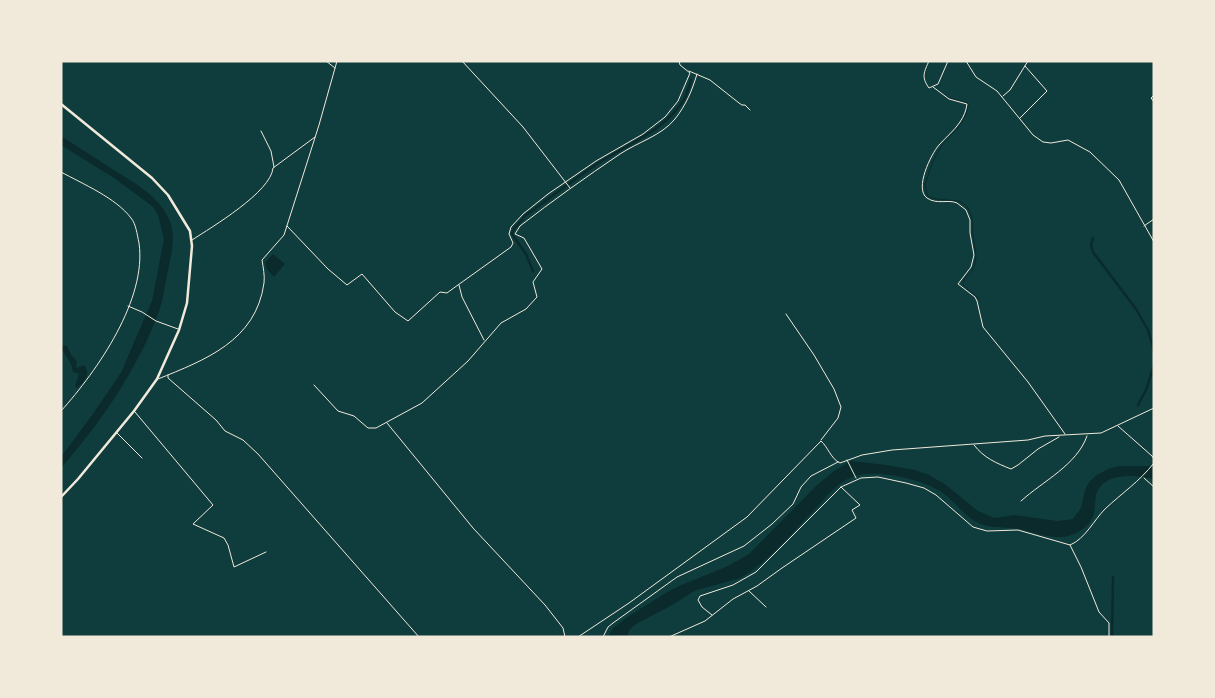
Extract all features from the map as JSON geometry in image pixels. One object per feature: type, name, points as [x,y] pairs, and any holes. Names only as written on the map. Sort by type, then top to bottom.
[{"type":"main road","points":[[61,104],[163,189],[190,231],[192,240],[187,303],[179,330],[157,379],[134,411],[78,480],[61,497]]},
{"type":"street","points":[[326,61],[335,68]]},
{"type":"street","points":[[157,379],[192,365],[219,351],[239,335],[249,323],[259,301],[264,283],[262,260],[284,235],[316,137],[337,61]]},
{"type":"street","points":[[462,61],[523,127],[571,189]]},
{"type":"street","points":[[679,61],[680,65],[710,80],[750,110]]},
{"type":"street","points":[[929,61],[923,72],[929,88],[933,87],[949,98],[967,104],[962,120],[937,147],[922,182],[922,192],[926,197],[938,202],[957,203],[966,210],[970,220],[974,258],[971,267],[958,284],[978,301],[983,327],[1028,382],[1065,435]]},
{"type":"street","points":[[933,87],[938,84],[948,61]]},
{"type":"street","points":[[966,61],[976,77],[997,91],[1033,135],[1043,142],[1051,143],[1068,140],[1090,152],[1119,180],[1154,242]]},
{"type":"street","points":[[1002,97],[1010,90],[1028,61]]},
{"type":"street","points":[[1020,118],[1047,91],[1025,66]]},
{"type":"street","points":[[287,226],[328,269],[347,285],[362,274],[395,312],[408,321],[440,292],[447,293],[511,247],[513,243],[509,234],[511,227],[527,210],[596,161],[643,134],[665,116],[678,102],[689,71]]},
{"type":"street","points":[[314,385],[338,411],[354,416],[368,428],[376,428],[422,402],[468,361],[501,323],[526,309],[537,297],[533,282],[542,269],[529,244],[524,238],[516,236],[515,232],[520,226],[626,150],[656,135],[674,120],[690,96],[697,74]]},
{"type":"street","points":[[1154,95],[1151,98],[1154,102]]},
{"type":"street","points":[[192,240],[223,220],[253,196],[272,175],[274,168],[271,151],[261,131]]},
{"type":"street","points":[[274,168],[316,137]]},
{"type":"street","points":[[61,172],[112,201],[132,219],[137,231],[139,261],[136,286],[116,335],[108,350],[61,411]]},
{"type":"street","points":[[1144,226],[1154,219]]},
{"type":"street","points":[[459,285],[462,297],[484,341]]},
{"type":"street","points":[[128,306],[156,321],[179,330]]},
{"type":"street","points":[[578,637],[629,603],[747,517],[821,441],[838,418],[841,407],[834,389],[786,314]]},
{"type":"street","points":[[168,375],[168,378],[216,420],[225,431],[243,440],[258,454],[419,637]]},
{"type":"street","points":[[603,637],[608,627],[677,577],[744,546],[772,524],[793,504],[801,487],[811,476],[838,462],[840,463],[862,454],[892,450],[1028,440],[1045,436],[1102,433],[1154,408]]},
{"type":"street","points":[[134,411],[214,505],[193,524],[224,538],[234,560],[234,567],[266,552]]},
{"type":"street","points":[[386,423],[473,528],[545,605],[563,628],[565,637]]},
{"type":"street","points":[[1117,426],[1154,459]]},
{"type":"street","points":[[116,433],[142,458]]},
{"type":"street","points":[[974,444],[983,456],[996,464],[1011,469],[1038,449],[1062,435]]},
{"type":"street","points":[[1021,501],[1067,464],[1084,444],[1088,435]]},
{"type":"street","points":[[821,441],[838,462]]},
{"type":"street","points":[[847,460],[857,479]]},
{"type":"street","points":[[1070,546],[1082,536],[1106,508],[1143,477],[1154,463]]},
{"type":"street","points":[[712,615],[699,604],[700,596],[733,585],[756,572],[841,487],[857,479],[878,477],[924,488],[936,495],[972,527],[987,531],[1018,530],[1070,546],[1081,567],[1099,612],[1108,623],[1109,637]]},
{"type":"street","points":[[1143,477],[1154,487]]},
{"type":"street","points":[[669,637],[697,626],[733,599],[773,576],[856,518],[852,510],[860,506],[841,487]]},
{"type":"street","points":[[749,590],[766,607]]},
{"type":"water","points":[[61,136],[149,193],[167,215],[172,229],[173,242],[161,306],[140,354],[104,413],[61,468],[61,457],[122,371],[152,301],[164,239],[158,215],[154,208],[114,178],[61,145]]},
{"type":"water","points":[[273,254],[285,264],[274,277],[267,269],[265,263]]},
{"type":"water","points":[[61,345],[67,346],[71,355],[77,361],[76,368],[84,365],[86,368],[86,378],[77,388],[75,386],[79,374],[73,372]]},
{"type":"water","points":[[851,461],[915,470],[929,475],[946,485],[978,511],[994,518],[1015,515],[1057,521],[1073,519],[1081,508],[1089,482],[1097,475],[1118,466],[1154,466],[1154,479],[1123,476],[1109,480],[1098,490],[1094,513],[1087,526],[1073,534],[1057,537],[981,524],[970,518],[943,493],[911,479],[885,474],[852,477],[833,490],[781,545],[751,571],[740,578],[694,591],[636,624],[630,629],[627,637],[608,637],[613,628],[626,618],[664,594],[728,566],[749,554],[816,486],[834,471]]},
{"type":"waterway","points":[[533,271],[526,254],[512,234],[513,230],[526,215],[579,176],[644,137],[665,121],[683,101],[691,80]]},
{"type":"waterway","points":[[950,98],[968,103],[965,118],[938,152],[925,185],[929,197],[960,202],[967,206],[969,210],[972,218],[976,261],[973,269],[964,280],[963,285],[979,299]]},
{"type":"waterway","points":[[1093,238],[1091,245],[1093,252],[1136,309],[1148,330],[1154,351]]},
{"type":"waterway","points":[[1138,405],[1146,390],[1154,365]]},
{"type":"waterway","points":[[1112,637],[1113,577]]}]
